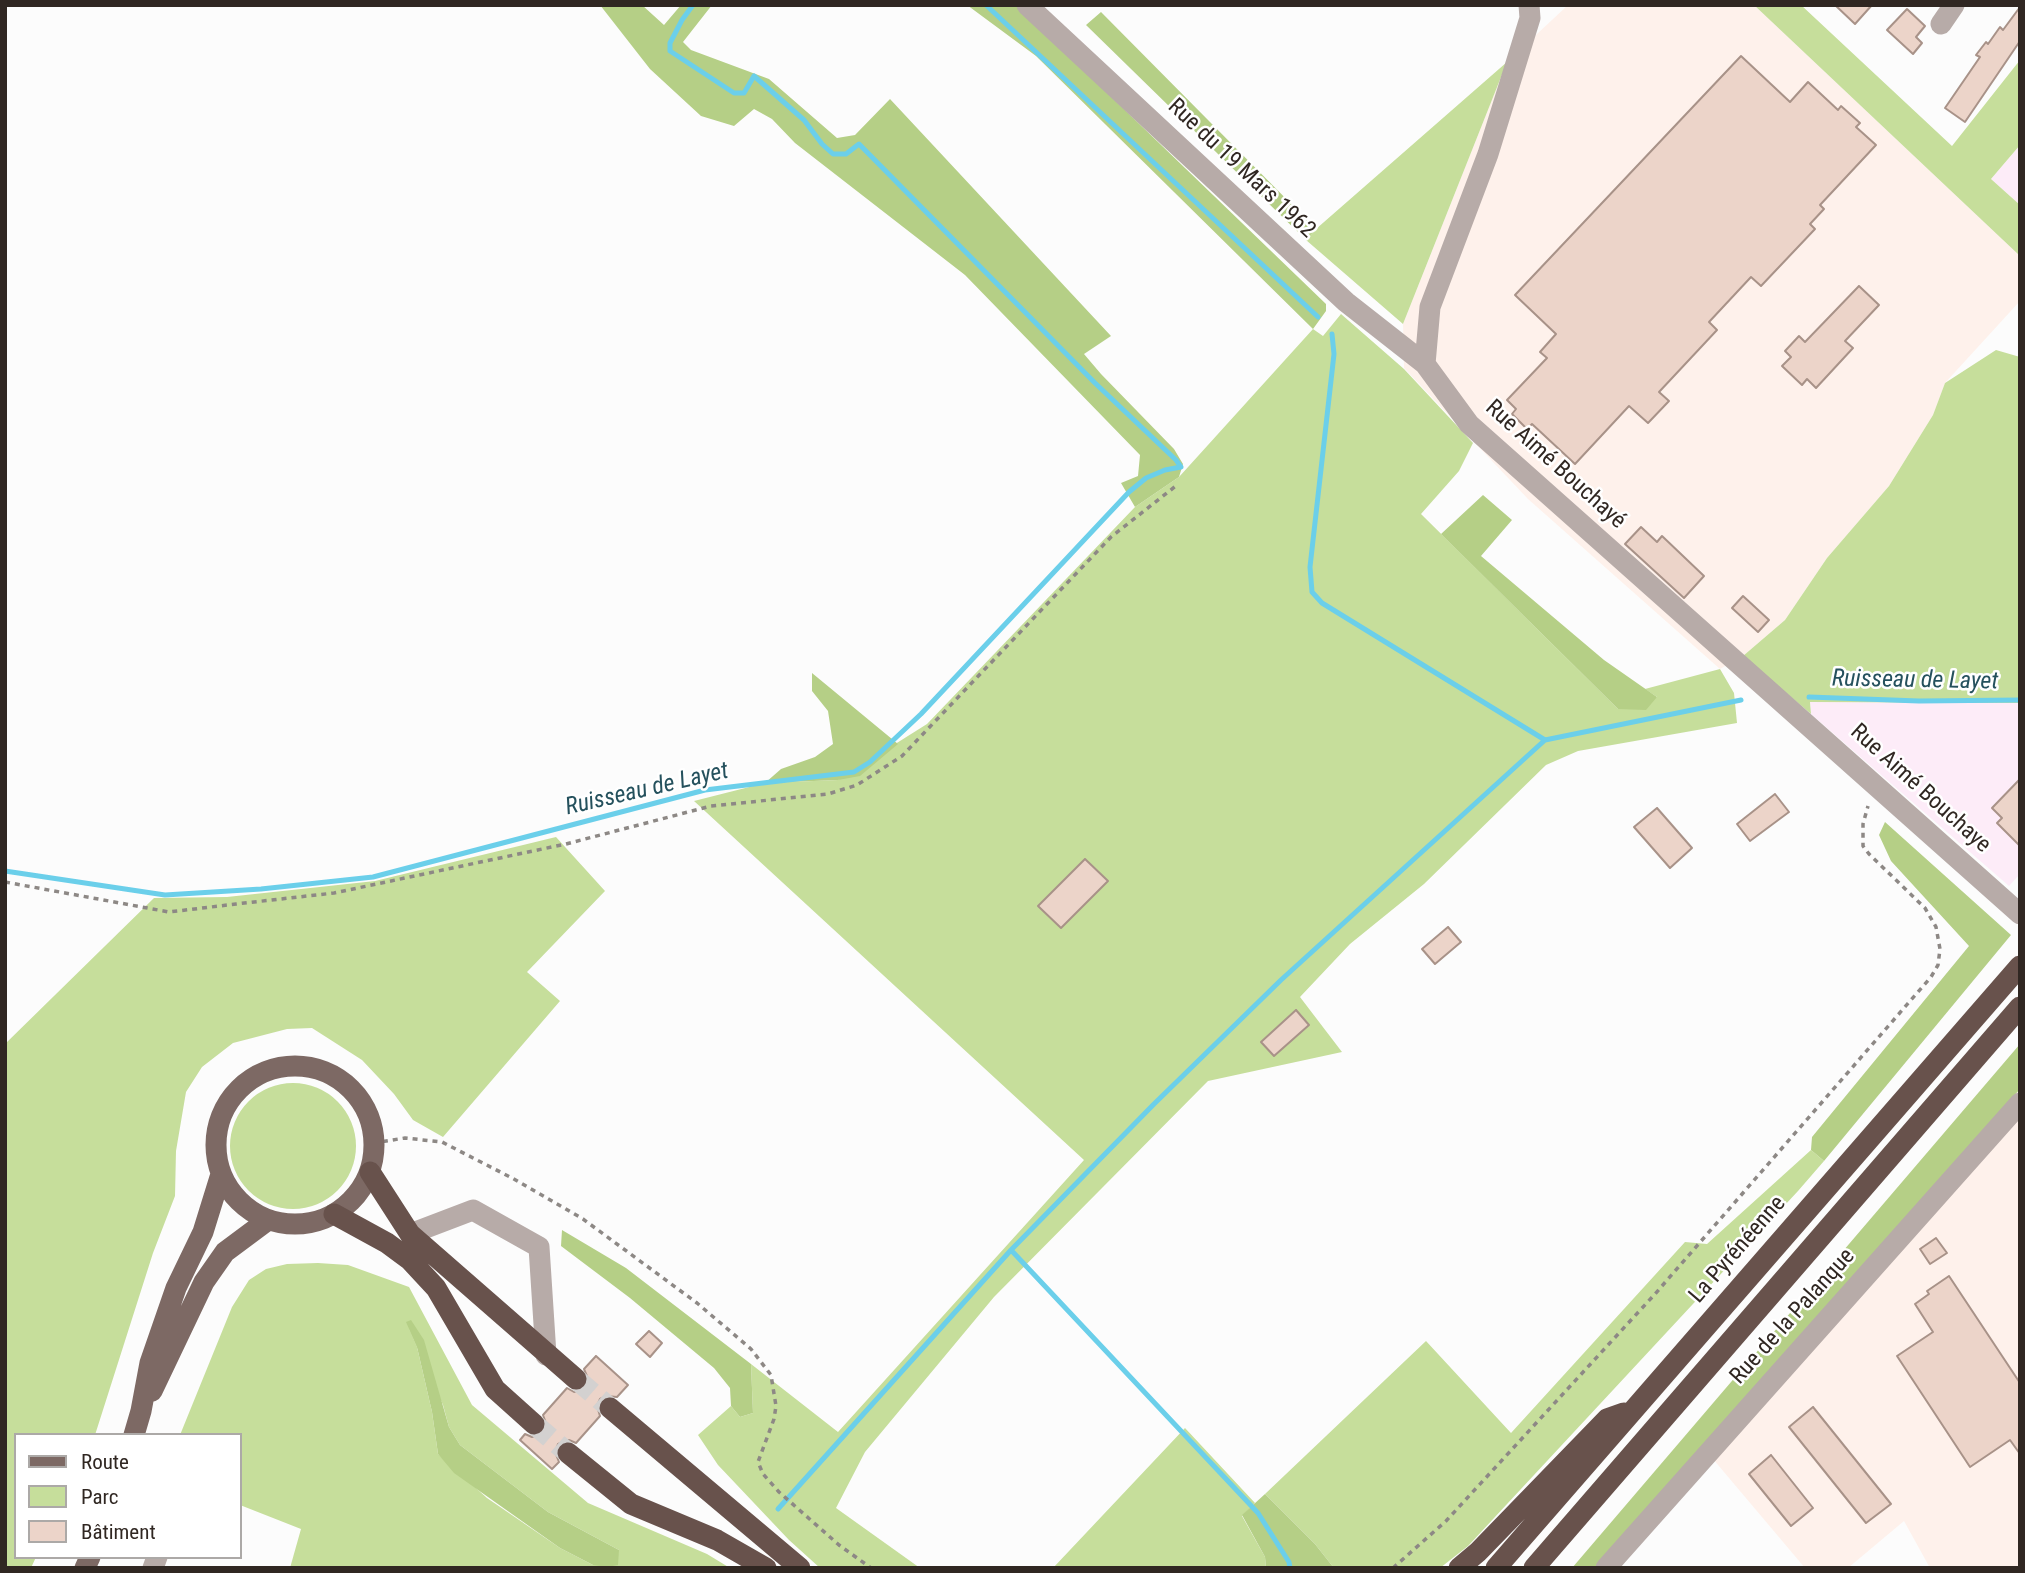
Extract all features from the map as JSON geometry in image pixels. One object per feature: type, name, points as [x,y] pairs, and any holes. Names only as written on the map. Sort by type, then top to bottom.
[{"type":"highway","name":"La Pyrénéenne","points":[[1496,1568],[2020,966]]},
{"type":"highway","points":[[1534,1568],[2020,1007]]},
{"type":"highway","points":[[370,1172],[411,1234],[576,1379]]},
{"type":"highway","points":[[334,1214],[387,1243],[410,1260],[436,1288],[495,1389],[534,1424]]},
{"type":"highway","points":[[610,1408],[799,1567]]},
{"type":"highway","points":[[1459,1568],[1478,1552],[1607,1419],[1636,1408]]},
{"type":"highway","points":[[568,1453],[631,1504],[717,1540],[766,1568]]},
{"type":"main road","points":[[301,1065],[337,1077],[362,1100],[372,1126],[370,1172],[355,1197],[334,1214],[299,1225],[268,1220],[250,1211],[229,1191],[221,1174],[215,1139],[224,1108],[237,1090],[255,1076],[278,1067],[301,1065]]},
{"type":"main road","points":[[135,1433],[150,1363],[176,1288],[203,1232],[221,1174]]},
{"type":"main road","points":[[141,1411],[204,1282],[225,1252],[268,1220]]},
{"type":"street","name":"Rue du 19 Mars 1962","points":[[1027,5],[1346,302],[1425,364]]},
{"type":"street","points":[[1425,364],[1430,307],[1488,154],[1530,19],[1529,5]]},
{"type":"street","points":[[1941,24],[1954,5]]},
{"type":"street","name":"Rue Aimé Bouchayé","points":[[1425,364],[1469,424],[1785,705]]},
{"type":"street","name":"Rue Aimé Bouchaye","points":[[1785,705],[2019,913]]},
{"type":"street","name":"Rue de la Palanque","points":[[1606,1568],[2020,1103]]},
{"type":"street","points":[[411,1234],[473,1210],[539,1247],[546,1355]]},
{"type":"path","points":[[5,882],[169,912],[334,893],[566,844],[711,807],[828,793],[857,785],[902,756],[1111,537],[1177,485]]},
{"type":"path","points":[[1393,1568],[1446,1521],[1655,1294],[1931,977],[1938,965],[1940,949],[1936,927],[1925,908],[1863,846],[1863,824],[1876,784]]},
{"type":"path","points":[[373,1143],[405,1138],[442,1142],[512,1178],[583,1219],[697,1303],[751,1349],[771,1375],[776,1406],[758,1462],[764,1475],[779,1492],[839,1545],[871,1568]]},
{"type":"shaded area","points":[[1568,5],[1754,5],[2020,256],[2020,301],[1945,383],[1933,415],[1889,486],[1827,558],[1785,620],[1743,656],[1720,669],[1528,499],[1404,368],[1403,324],[1507,62]]},
{"type":"shaded area","points":[[2020,145],[2020,205],[1991,179]]},
{"type":"shaded area","points":[[1810,702],[2020,703],[2020,874],[2009,886],[1811,714]]},
{"type":"shaded area","points":[[2020,1089],[2020,1568],[1930,1568],[1904,1521],[1848,1568],[1805,1568],[1702,1446]]},
{"type":"green space","points":[[600,5],[642,5],[664,25],[681,5],[712,5],[683,42],[691,50],[769,79],[837,138],[855,135],[890,99],[1111,336],[1084,354],[1174,449],[1183,464],[1179,477],[1135,507],[1121,483],[1138,476],[1140,455],[965,275],[795,143],[772,119],[754,109],[734,126],[701,116],[650,69]]},
{"type":"green space","points":[[967,5],[1016,5],[1326,304],[1326,311],[1313,329],[1036,56]]},
{"type":"green space","points":[[1754,5],[1801,5],[1952,146],[2020,60],[2020,145],[1991,179],[2020,205],[2020,256]]},
{"type":"green space","points":[[1101,12],[1316,229],[1306,240],[1086,25]]},
{"type":"green space","points":[[1507,62],[1403,324],[1306,240]]},
{"type":"green space","points":[[1341,314],[1404,369],[1473,443],[1459,471],[1421,514],[1618,709],[1657,697],[1645,689],[1720,669],[1734,693],[1737,723],[1578,751],[1546,765],[1424,884],[1350,944],[1300,997],[1342,1052],[1208,1081],[994,1297],[865,1452],[836,1508],[920,1568],[820,1568],[789,1540],[718,1465],[698,1435],[731,1406],[740,1417],[753,1413],[751,1364],[838,1432],[1084,1160],[694,801],[765,783],[838,780],[927,724],[1135,507],[1179,477],[1313,329],[1323,336]]},
{"type":"green space","points":[[1996,350],[2020,357],[2020,703],[1810,702],[1811,714],[1743,656],[1785,620],[1827,558],[1889,486],[1933,415],[1945,383]]},
{"type":"green space","points":[[1483,495],[1512,520],[1481,556],[1604,660],[1657,697],[1646,710],[1618,709],[1441,534]]},
{"type":"green space","points":[[812,673],[898,744],[860,776],[838,780],[765,783],[781,769],[815,757],[833,744],[828,711],[812,691]]},
{"type":"green space","points":[[1885,822],[2011,935],[1824,1161],[1811,1150],[1812,1137],[1969,946],[1891,861],[1879,835]]},
{"type":"green space","points":[[556,837],[605,891],[527,972],[560,1001],[443,1137],[413,1120],[394,1094],[362,1060],[312,1028],[287,1029],[233,1043],[202,1067],[186,1092],[176,1151],[175,1196],[153,1253],[96,1433],[14,1433],[14,1559],[35,1559],[31,1568],[5,1568],[5,1044],[154,898],[227,897],[375,881]]},
{"type":"green space","points":[[2020,1044],[2020,1089],[1594,1568],[1572,1568]]},
{"type":"green space","points":[[293,1083],[317,1088],[338,1101],[351,1122],[356,1146],[351,1170],[338,1191],[317,1204],[293,1209],[269,1204],[248,1191],[235,1170],[230,1146],[235,1122],[248,1101],[269,1088]]},
{"type":"green space","points":[[1811,1150],[1824,1161],[1798,1191],[1468,1546],[1440,1568],[1334,1568],[1315,1544],[1265,1494],[1426,1341],[1511,1433],[1685,1242],[1707,1244]]},
{"type":"green space","points":[[562,1230],[626,1268],[751,1364],[753,1413],[740,1417],[731,1406],[730,1388],[714,1368],[630,1298],[561,1246]]},
{"type":"green space","points":[[287,1264],[348,1265],[409,1287],[472,1405],[588,1503],[707,1554],[730,1568],[290,1568],[301,1529],[242,1506],[242,1433],[181,1433],[232,1307],[249,1280],[266,1269]],"holes":[[[406,1322],[443,1405],[449,1427],[460,1445],[548,1512],[619,1550],[593,1565],[560,1548],[487,1498],[438,1454],[432,1412],[417,1347]]]},
{"type":"green space","points":[[411,1320],[424,1340],[449,1427],[460,1445],[548,1512],[619,1550],[618,1565],[593,1565],[560,1548],[454,1473],[438,1454],[432,1412],[417,1347],[406,1322]]},
{"type":"green space","points":[[1185,1428],[1255,1503],[1242,1516],[1265,1557],[1266,1568],[1053,1568]]},
{"type":"green space","points":[[1265,1494],[1315,1544],[1334,1568],[1266,1568],[1265,1557],[1242,1515]]},
{"type":"building","points":[[1835,5],[1872,5],[1855,24]]},
{"type":"building","points":[[2020,7],[2020,41],[1965,122],[1945,108],[1980,57],[1976,55],[2000,27],[2003,30]]},
{"type":"building","points":[[1907,9],[1925,26],[1916,37],[1922,43],[1913,54],[1887,30]]},
{"type":"building","points":[[1741,56],[1790,102],[1808,82],[1838,110],[1841,106],[1860,123],[1856,127],[1876,145],[1820,205],[1824,209],[1810,224],[1815,229],[1761,286],[1751,277],[1709,322],[1717,330],[1659,392],[1669,401],[1648,423],[1629,406],[1575,464],[1532,424],[1527,429],[1512,414],[1516,409],[1507,400],[1547,358],[1540,352],[1556,334],[1515,295]]},
{"type":"building","points":[[1859,286],[1879,305],[1845,341],[1853,348],[1816,388],[1807,379],[1802,385],[1782,366],[1791,357],[1785,351],[1799,336],[1805,342]]},
{"type":"building","points":[[1641,527],[1657,542],[1662,536],[1704,576],[1684,598],[1625,544]]},
{"type":"building","points":[[1743,596],[1769,620],[1758,632],[1732,608]]},
{"type":"building","points":[[2020,779],[2020,846],[1997,823],[2002,818],[1992,808]]},
{"type":"building","points":[[1775,794],[1789,812],[1750,841],[1737,824]]},
{"type":"building","points":[[1657,808],[1692,848],[1670,868],[1634,827]]},
{"type":"building","points":[[1085,859],[1108,881],[1061,928],[1038,906]]},
{"type":"building","points":[[1448,927],[1461,942],[1435,964],[1422,949]]},
{"type":"building","points":[[1296,1010],[1309,1025],[1274,1056],[1261,1042]]},
{"type":"building","points":[[1936,1238],[1947,1253],[1930,1264],[1920,1249]]},
{"type":"building","points":[[1949,1276],[2020,1383],[2020,1454],[2010,1440],[1970,1467],[1897,1356],[1933,1332],[1915,1304],[1929,1294],[1927,1291]]},
{"type":"building","points":[[649,1331],[662,1343],[650,1357],[636,1344]]},
{"type":"building","points":[[596,1356],[628,1385],[617,1397],[606,1396],[600,1399],[597,1406],[600,1416],[576,1443],[569,1440],[558,1444],[555,1452],[559,1462],[552,1469],[520,1440],[525,1434],[532,1437],[543,1433],[547,1426],[543,1415],[567,1388],[574,1392],[585,1388],[589,1381],[584,1369]]},
{"type":"building","points":[[1813,1407],[1891,1504],[1866,1523],[1789,1427]]},
{"type":"building","points":[[1771,1455],[1813,1508],[1791,1526],[1749,1474]]},
{"type":"waterway","name":"Ruisseau de Layet","points":[[5,871],[165,895],[261,889],[373,877],[705,790],[854,772],[870,762],[921,714],[1129,492],[1146,478],[1181,467],[859,144],[846,154],[833,154],[804,120],[754,76],[744,93],[734,93],[670,51],[670,43],[693,5]]},
{"type":"waterway","points":[[986,5],[1318,317]]},
{"type":"waterway","points":[[1332,334],[1334,354],[1310,567],[1312,592],[1322,603],[1545,740]]},
{"type":"waterway","name":"Ruisseau de Layet","points":[[1809,697],[1919,701],[2020,700]]},
{"type":"waterway","name":"Ruisseau de Layet","points":[[1545,740],[1741,700]]},
{"type":"waterway","points":[[778,1509],[1011,1250],[1154,1104],[1281,980],[1545,740]]},
{"type":"waterway","points":[[1011,1250],[1258,1513],[1289,1562],[1290,1568]]},
{"type":"tunnel","points":[[576,1379],[610,1408]]},
{"type":"tunnel","points":[[534,1424],[568,1453]]}]
